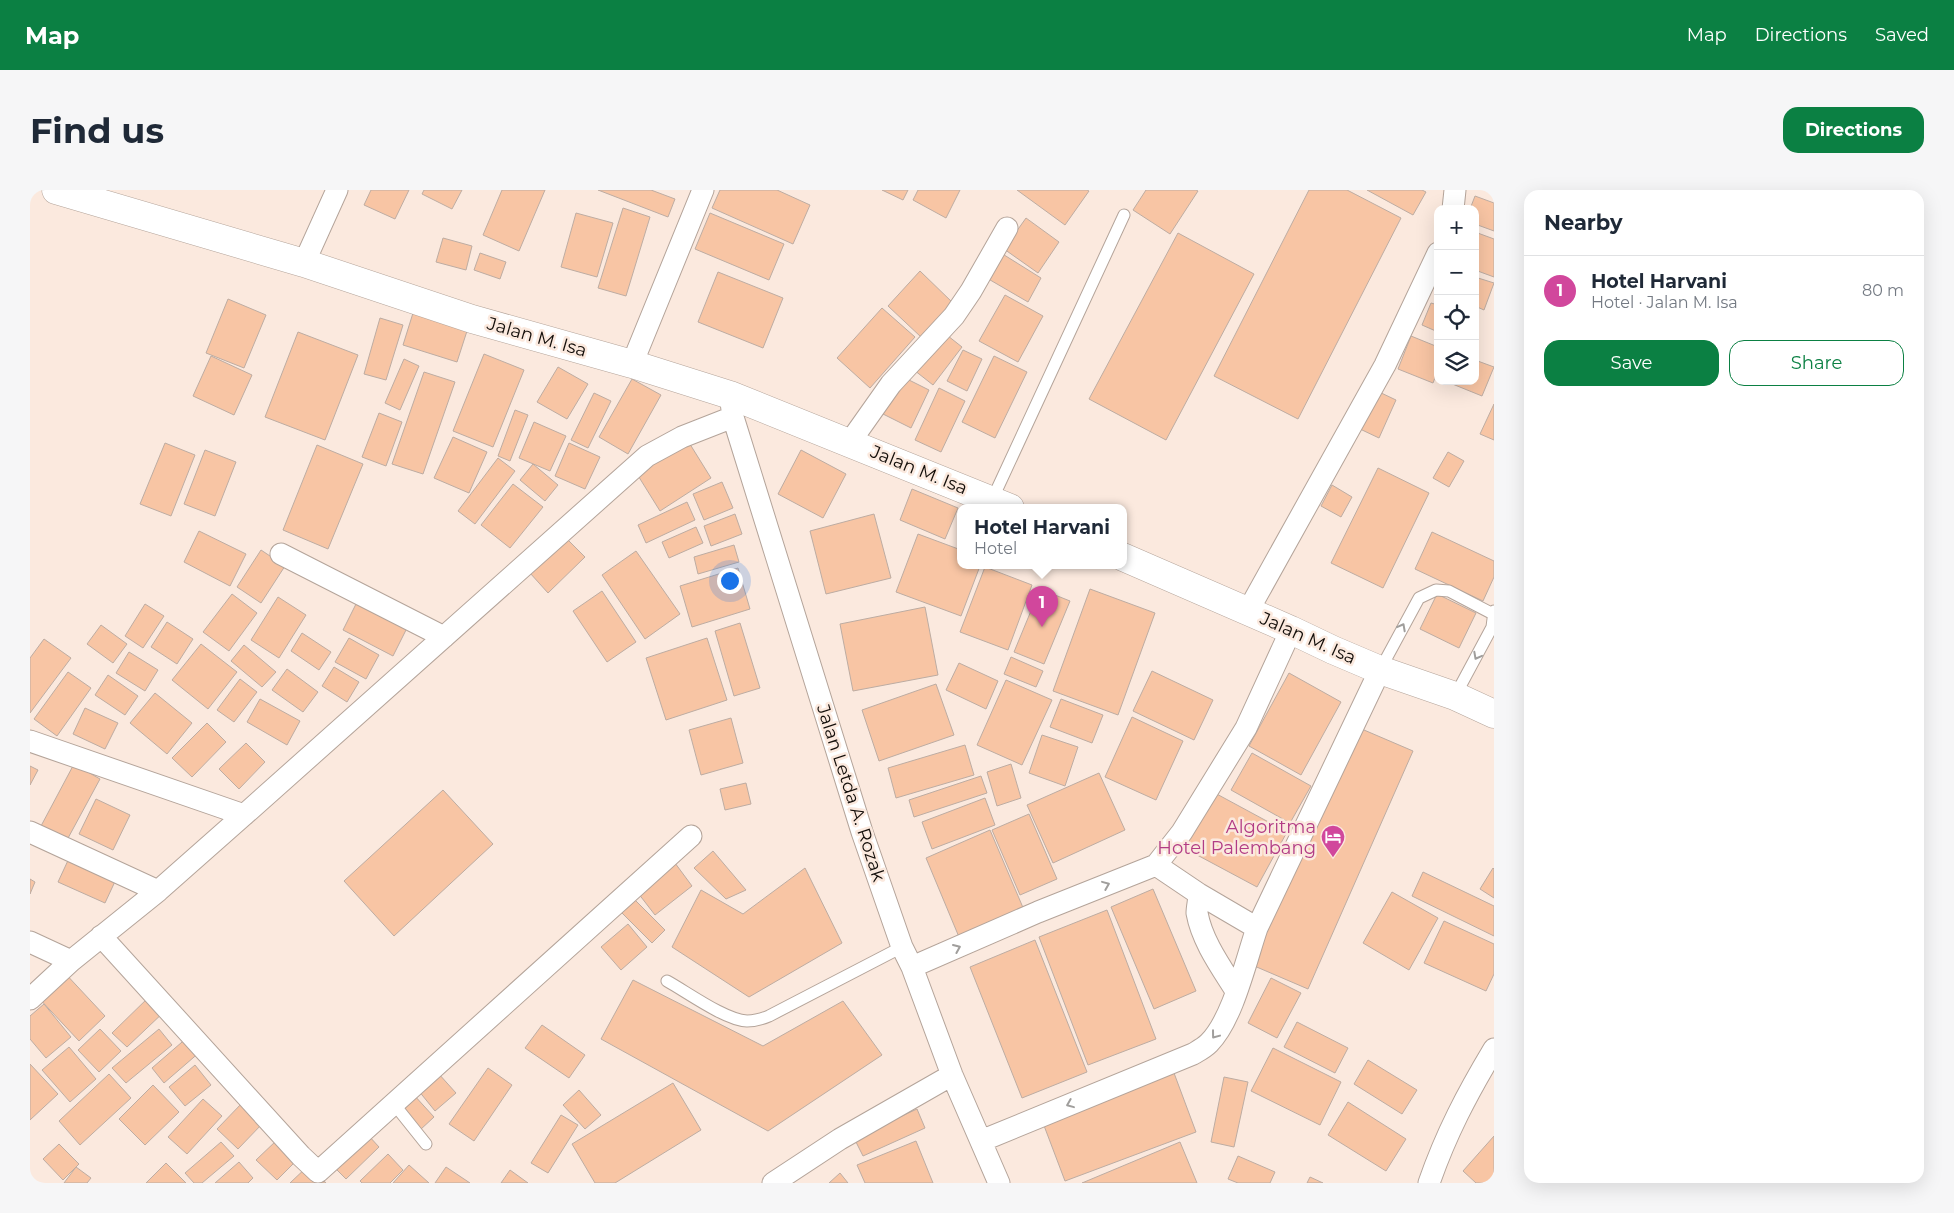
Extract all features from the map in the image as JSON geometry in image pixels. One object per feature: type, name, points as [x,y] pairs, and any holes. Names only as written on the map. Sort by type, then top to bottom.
[{"type":"main road","name":"Jalan M. Isa","points":[[56,190],[304,263],[472,319],[632,364],[732,406],[850,442],[1001,504]]},
{"type":"main road","name":"Jalan M. Isa","points":[[1127,559],[1292,630],[1332,650],[1380,670],[1455,696],[1494,714]]},
{"type":"street","points":[[304,263],[337,190]]},
{"type":"street","points":[[632,364],[703,190]]},
{"type":"street","points":[[1453,205],[1455,190]]},
{"type":"street","points":[[850,442],[891,384],[954,316],[972,291],[1007,228]]},
{"type":"street","points":[[1248,611],[1385,365],[1434,261]]},
{"type":"street","points":[[30,999],[71,961],[158,891],[647,456],[732,406]]},
{"type":"street","name":"Jalan Letda A. Rozak","points":[[732,406],[862,832],[902,947],[912,967],[952,1075],[999,1183]]},
{"type":"street","points":[[281,554],[444,637]]},
{"type":"street","points":[[912,967],[1038,912],[1156,865],[1182,832],[1246,728],[1292,630]]},
{"type":"street","points":[[981,1141],[1193,1054],[1208,1044],[1219,1030],[1236,991],[1256,928],[1380,670]]},
{"type":"street","points":[[30,741],[244,815]]},
{"type":"street","points":[[30,832],[158,891]]},
{"type":"street","points":[[101,936],[301,1156],[326,1177],[394,1104],[690,836]]},
{"type":"street","points":[[1156,865],[1199,894],[1256,928]]},
{"type":"street","points":[[1199,894],[1197,912],[1202,930],[1236,991]]},
{"type":"street","points":[[30,942],[71,961]]},
{"type":"street","points":[[1428,1183],[1446,1136],[1466,1096],[1494,1049]]},
{"type":"street","points":[[773,1183],[840,1138],[952,1075]]},
{"type":"lane","points":[[1001,504],[1124,215]]},
{"type":"lane","points":[[1380,670],[1419,598],[1436,590],[1450,591],[1493,612],[1492,627],[1455,696]]},
{"type":"lane","points":[[667,981],[730,1017],[746,1021],[756,1020],[770,1016],[902,947]]},
{"type":"lane","points":[[394,1104],[426,1144]]},
{"type":"building","points":[[371,190],[409,190],[395,219],[364,205]]},
{"type":"building","points":[[424,190],[462,190],[452,209],[422,194]]},
{"type":"building","points":[[502,190],[545,190],[519,251],[483,235]]},
{"type":"building","points":[[598,190],[651,190],[675,199],[668,217]]},
{"type":"building","points":[[720,190],[777,190],[810,205],[793,244],[712,208]]},
{"type":"building","points":[[882,190],[908,190],[903,200]]},
{"type":"building","points":[[918,190],[960,190],[946,218],[913,200]]},
{"type":"building","points":[[1017,190],[1087,190],[1089,191],[1065,225]]},
{"type":"building","points":[[1146,190],[1198,191],[1170,234],[1133,210]]},
{"type":"building","points":[[1309,190],[1347,190],[1401,218],[1298,419],[1214,376]]},
{"type":"building","points":[[1367,190],[1422,190],[1426,192],[1413,215]]},
{"type":"building","points":[[1475,196],[1494,203],[1494,231],[1479,225],[1479,205],[1472,205]]},
{"type":"building","points":[[623,208],[650,217],[626,296],[598,288]]},
{"type":"building","points":[[576,213],[613,223],[597,277],[561,267]]},
{"type":"building","points":[[710,213],[784,244],[769,280],[695,249]]},
{"type":"building","points":[[1026,218],[1059,242],[1038,273],[1004,249]]},
{"type":"building","points":[[1178,233],[1254,274],[1166,440],[1089,399]]},
{"type":"building","points":[[1479,233],[1494,239],[1494,277],[1479,271]]},
{"type":"building","points":[[443,238],[472,246],[466,270],[436,262]]},
{"type":"building","points":[[480,253],[506,262],[500,279],[474,270]]},
{"type":"building","points":[[1001,253],[1041,278],[1028,302],[985,277]]},
{"type":"building","points":[[920,271],[953,303],[921,337],[888,306]]},
{"type":"building","points":[[718,272],[783,298],[763,348],[698,322]]},
{"type":"building","points":[[1479,278],[1494,283],[1484,310],[1479,308]]},
{"type":"building","points":[[1005,295],[1043,316],[1018,362],[979,341]]},
{"type":"building","points":[[228,299],[266,315],[244,368],[206,353]]},
{"type":"building","points":[[1431,303],[1434,304],[1434,330],[1422,325]]},
{"type":"building","points":[[882,308],[915,337],[870,388],[837,358]]},
{"type":"building","points":[[413,313],[467,331],[457,362],[403,345]]},
{"type":"building","points":[[380,318],[403,325],[386,380],[364,374]]},
{"type":"building","points":[[298,332],[358,355],[325,440],[265,417]]},
{"type":"building","points":[[943,332],[962,347],[933,385],[914,370]]},
{"type":"building","points":[[1411,336],[1434,345],[1433,383],[1398,369]]},
{"type":"building","points":[[963,350],[982,359],[967,391],[947,381]]},
{"type":"building","points":[[484,354],[524,370],[493,447],[453,431]]},
{"type":"building","points":[[211,356],[252,375],[234,415],[193,396]]},
{"type":"building","points":[[994,356],[1027,372],[995,438],[962,422]]},
{"type":"building","points":[[404,359],[419,366],[400,410],[385,403]]},
{"type":"building","points":[[1479,361],[1494,367],[1482,396],[1455,385],[1479,385]]},
{"type":"building","points":[[558,367],[588,384],[567,419],[537,402]]},
{"type":"building","points":[[424,372],[455,382],[423,474],[392,464]]},
{"type":"building","points":[[901,376],[929,390],[911,428],[883,414]]},
{"type":"building","points":[[632,379],[661,395],[628,454],[599,437]]},
{"type":"building","points":[[939,388],[965,401],[941,452],[915,440]]},
{"type":"building","points":[[1377,391],[1396,400],[1379,438],[1360,429]]},
{"type":"building","points":[[594,393],[611,401],[588,448],[571,440]]},
{"type":"building","points":[[1494,404],[1494,440],[1480,434]]},
{"type":"building","points":[[515,410],[528,415],[510,461],[498,456]]},
{"type":"building","points":[[379,413],[402,422],[386,466],[362,457]]},
{"type":"building","points":[[534,422],[566,436],[550,471],[519,458]]},
{"type":"building","points":[[453,437],[487,452],[469,493],[434,478]]},
{"type":"building","points":[[688,441],[711,478],[660,511],[637,474]]},
{"type":"building","points":[[165,443],[195,455],[171,516],[140,504]]},
{"type":"building","points":[[569,443],[600,457],[585,489],[555,476]]},
{"type":"building","points":[[317,445],[363,464],[328,549],[283,530]]},
{"type":"building","points":[[205,450],[236,462],[215,516],[184,504]]},
{"type":"building","points":[[801,450],[846,474],[823,518],[778,494]]},
{"type":"building","points":[[1448,452],[1464,461],[1449,487],[1433,478]]},
{"type":"building","points":[[498,458],[515,471],[475,524],[458,511]]},
{"type":"building","points":[[533,464],[558,485],[545,501],[520,480]]},
{"type":"building","points":[[1378,468],[1429,493],[1383,588],[1331,563]]},
{"type":"building","points":[[722,482],[733,508],[704,520],[693,494]]},
{"type":"building","points":[[513,484],[543,507],[510,548],[481,525]]},
{"type":"building","points":[[1332,485],[1352,497],[1341,517],[1321,506]]},
{"type":"building","points":[[912,489],[957,508],[945,539],[900,520]]},
{"type":"building","points":[[687,502],[695,520],[646,543],[638,525]]},
{"type":"building","points":[[735,514],[742,534],[711,546],[704,526]]},
{"type":"building","points":[[874,514],[891,578],[826,594],[810,531]]},
{"type":"building","points":[[696,527],[703,543],[669,558],[662,542]]},
{"type":"building","points":[[199,531],[246,554],[230,586],[184,562]]},
{"type":"building","points":[[1432,532],[1494,561],[1494,577],[1483,601],[1415,569]]},
{"type":"building","points":[[918,534],[957,549],[957,569],[979,569],[961,616],[896,592]]},
{"type":"building","points":[[566,538],[585,557],[548,593],[530,573]]},
{"type":"building","points":[[734,545],[739,562],[698,574],[694,557]]},
{"type":"building","points":[[261,550],[285,566],[261,603],[237,587]]},
{"type":"building","points":[[636,551],[680,614],[645,639],[602,575]]},
{"type":"building","points":[[738,568],[750,609],[692,627],[680,586]]},
{"type":"building","points":[[984,569],[990,569],[1032,585],[1008,650],[960,632]]},
{"type":"building","points":[[1040,589],[1070,601],[1044,664],[1014,652]]},
{"type":"building","points":[[1090,589],[1155,613],[1118,715],[1053,691]]},
{"type":"building","points":[[602,591],[636,642],[607,662],[573,611]]},
{"type":"building","points":[[232,594],[257,613],[229,651],[203,632]]},
{"type":"building","points":[[1437,594],[1476,613],[1459,648],[1420,629]]},
{"type":"building","points":[[278,597],[306,615],[279,658],[251,640]]},
{"type":"building","points":[[357,602],[407,628],[393,656],[343,630]]},
{"type":"building","points":[[145,604],[164,616],[143,648],[125,636]]},
{"type":"building","points":[[925,607],[938,675],[853,691],[840,624]]},
{"type":"building","points":[[167,622],[193,639],[177,664],[151,647]]},
{"type":"building","points":[[740,623],[760,688],[734,696],[715,631]]},
{"type":"building","points":[[101,625],[127,644],[113,663],[87,644]]},
{"type":"building","points":[[302,633],[331,652],[319,670],[291,651]]},
{"type":"building","points":[[349,638],[379,655],[366,679],[335,662]]},
{"type":"building","points":[[707,638],[727,700],[666,720],[646,658]]},
{"type":"building","points":[[44,639],[71,658],[30,713],[30,658]]},
{"type":"building","points":[[201,644],[237,672],[208,709],[172,680]]},
{"type":"building","points":[[244,645],[276,672],[262,687],[231,661]]},
{"type":"building","points":[[129,652],[158,670],[145,691],[116,673]]},
{"type":"building","points":[[1011,657],[1043,671],[1036,687],[1004,674]]},
{"type":"building","points":[[959,663],[998,681],[986,709],[946,690]]},
{"type":"building","points":[[334,667],[359,682],[347,702],[322,686]]},
{"type":"building","points":[[287,669],[318,692],[303,712],[272,690]]},
{"type":"building","points":[[1152,671],[1213,700],[1194,740],[1133,711]]},
{"type":"building","points":[[68,672],[91,688],[57,736],[34,719]]},
{"type":"building","points":[[1289,673],[1341,702],[1301,775],[1249,746]]},
{"type":"building","points":[[108,675],[138,696],[125,715],[95,695]]},
{"type":"building","points":[[240,679],[257,692],[234,722],[217,710]]},
{"type":"building","points":[[1006,680],[1052,700],[1022,765],[977,745]]},
{"type":"building","points":[[936,684],[954,735],[879,761],[862,710]]},
{"type":"building","points":[[155,693],[192,723],[167,754],[130,723]]},
{"type":"building","points":[[260,699],[300,721],[287,745],[247,722]]},
{"type":"building","points":[[1061,699],[1103,715],[1092,743],[1050,727]]},
{"type":"building","points":[[85,708],[118,723],[105,749],[73,734]]},
{"type":"building","points":[[1132,717],[1183,741],[1156,800],[1105,777]]},
{"type":"building","points":[[731,718],[743,763],[701,775],[689,730]]},
{"type":"building","points":[[207,723],[226,742],[192,777],[172,758]]},
{"type":"building","name":"Algoritma Hotel Palembang","points":[[1357,727],[1413,751],[1308,989],[1252,965]]},
{"type":"building","points":[[1042,735],[1078,747],[1065,786],[1029,773]]},
{"type":"building","points":[[246,743],[265,762],[239,789],[219,769]]},
{"type":"building","points":[[965,745],[974,775],[896,798],[888,768]]},
{"type":"building","points":[[1252,753],[1311,786],[1290,823],[1231,790]]},
{"type":"building","points":[[74,764],[100,779],[67,840],[41,826]]},
{"type":"building","points":[[1011,764],[1021,798],[997,806],[987,772]]},
{"type":"building","points":[[30,766],[38,770],[30,785]]},
{"type":"building","points":[[1099,773],[1125,830],[1053,863],[1027,805]]},
{"type":"building","points":[[981,776],[987,793],[914,817],[909,800]]},
{"type":"building","points":[[746,783],[751,804],[725,810],[720,789]]},
{"type":"building","points":[[443,790],[493,844],[394,936],[344,881]]},
{"type":"building","points":[[1213,792],[1287,832],[1257,887],[1184,848]]},
{"type":"building","points":[[985,798],[995,825],[932,849],[922,822]]},
{"type":"building","points":[[96,799],[130,815],[113,850],[79,834]]},
{"type":"building","points":[[1029,814],[1057,879],[1020,895],[992,830]]},
{"type":"building","points":[[990,830],[1024,910],[959,937],[926,858]]},
{"type":"building","points":[[713,851],[746,890],[726,899],[694,868]]},
{"type":"building","points":[[71,854],[118,875],[105,903],[58,882]]},
{"type":"building","points":[[675,863],[692,886],[655,915],[638,893]]},
{"type":"building","points":[[805,868],[842,943],[749,997],[672,947],[701,890],[743,914]]},
{"type":"building","points":[[1494,869],[1494,898],[1480,889]]},
{"type":"building","points":[[1423,872],[1494,906],[1494,936],[1412,896]]},
{"type":"building","points":[[30,879],[35,882],[30,894]]},
{"type":"building","points":[[1153,889],[1196,991],[1154,1009],[1111,907]]},
{"type":"building","points":[[1392,892],[1438,918],[1409,970],[1363,943]]},
{"type":"building","points":[[635,900],[665,930],[652,943],[622,913]]},
{"type":"building","points":[[1107,910],[1156,1039],[1088,1065],[1039,937]]},
{"type":"building","points":[[1444,921],[1494,944],[1494,974],[1486,991],[1424,963]]},
{"type":"building","points":[[628,924],[647,947],[621,970],[601,947]]},
{"type":"building","points":[[1035,940],[1087,1072],[1022,1098],[970,967]]},
{"type":"building","points":[[62,970],[105,1016],[79,1041],[36,995]]},
{"type":"building","points":[[1271,978],[1301,993],[1277,1038],[1248,1023]]},
{"type":"building","points":[[633,980],[763,1046],[843,1001],[882,1055],[768,1131],[601,1039]]},
{"type":"building","points":[[151,995],[166,1010],[127,1047],[112,1033]]},
{"type":"building","points":[[44,1004],[71,1037],[46,1058],[30,1039],[30,1016]]},
{"type":"building","points":[[1297,1022],[1348,1048],[1335,1073],[1284,1047]]},
{"type":"building","points":[[542,1025],[585,1055],[569,1078],[525,1048]]},
{"type":"building","points":[[100,1029],[121,1051],[99,1072],[78,1050]]},
{"type":"building","points":[[159,1029],[172,1045],[126,1083],[112,1068]]},
{"type":"building","points":[[189,1036],[201,1051],[164,1083],[152,1068]]},
{"type":"building","points":[[69,1047],[96,1079],[70,1102],[42,1070]]},
{"type":"building","points":[[1273,1048],[1341,1082],[1320,1125],[1251,1091]]},
{"type":"building","points":[[1368,1060],[1417,1090],[1402,1114],[1354,1084]]},
{"type":"building","points":[[30,1064],[58,1094],[30,1120]]},
{"type":"building","points":[[195,1065],[211,1085],[185,1106],[169,1087]]},
{"type":"building","points":[[488,1068],[512,1085],[474,1141],[449,1124]]},
{"type":"building","points":[[438,1073],[456,1093],[435,1111],[418,1090]]},
{"type":"building","points":[[1174,1073],[1196,1132],[1065,1181],[1043,1123]]},
{"type":"building","points":[[109,1074],[131,1098],[80,1145],[59,1121]]},
{"type":"building","points":[[1224,1077],[1248,1082],[1234,1147],[1211,1142]]},
{"type":"building","points":[[673,1083],[701,1130],[615,1183],[595,1183],[572,1144]]},
{"type":"building","points":[[153,1085],[179,1112],[145,1145],[119,1119]]},
{"type":"building","points":[[579,1090],[601,1115],[585,1129],[563,1105]]},
{"type":"building","points":[[413,1094],[434,1117],[420,1130],[399,1107]]},
{"type":"building","points":[[203,1099],[222,1116],[187,1154],[168,1137]]},
{"type":"building","points":[[243,1102],[263,1123],[238,1149],[217,1129]]},
{"type":"building","points":[[1348,1102],[1406,1139],[1386,1171],[1328,1135]]},
{"type":"building","points":[[917,1109],[925,1128],[863,1156],[854,1138]]},
{"type":"building","points":[[561,1115],[578,1125],[548,1173],[531,1163]]},
{"type":"building","points":[[368,1135],[379,1147],[346,1179],[335,1168]]},
{"type":"building","points":[[1494,1136],[1494,1183],[1476,1183],[1463,1171]]},
{"type":"building","points":[[277,1140],[297,1160],[277,1180],[256,1160]]},
{"type":"building","points":[[916,1141],[933,1183],[865,1183],[857,1165]]},
{"type":"building","points":[[221,1142],[234,1156],[202,1183],[194,1183],[185,1173]]},
{"type":"building","points":[[1180,1142],[1197,1183],[1082,1183]]},
{"type":"building","points":[[59,1144],[79,1164],[63,1180],[43,1159]]},
{"type":"building","points":[[388,1154],[403,1170],[390,1183],[362,1183],[360,1181]]},
{"type":"building","points":[[1238,1156],[1275,1172],[1270,1183],[1238,1183],[1228,1179]]},
{"type":"building","points":[[239,1162],[253,1178],[248,1183],[215,1183]]},
{"type":"building","points":[[166,1163],[186,1183],[146,1183]]},
{"type":"building","points":[[309,1165],[326,1183],[290,1183]]},
{"type":"building","points":[[409,1165],[429,1183],[393,1183]]},
{"type":"building","points":[[76,1167],[91,1178],[87,1183],[64,1183]]},
{"type":"building","points":[[446,1167],[470,1183],[435,1183]]},
{"type":"building","points":[[510,1170],[528,1183],[501,1183]]},
{"type":"building","points":[[840,1173],[848,1183],[829,1183]]},
{"type":"building","points":[[1310,1177],[1323,1183],[1307,1183]]},
{"type":"place","name":"Hotel Harvani","points":[[1042,627]]},
{"type":"place","name":"Algoritma Hotel Palembang","points":[[1333,858]]}]
